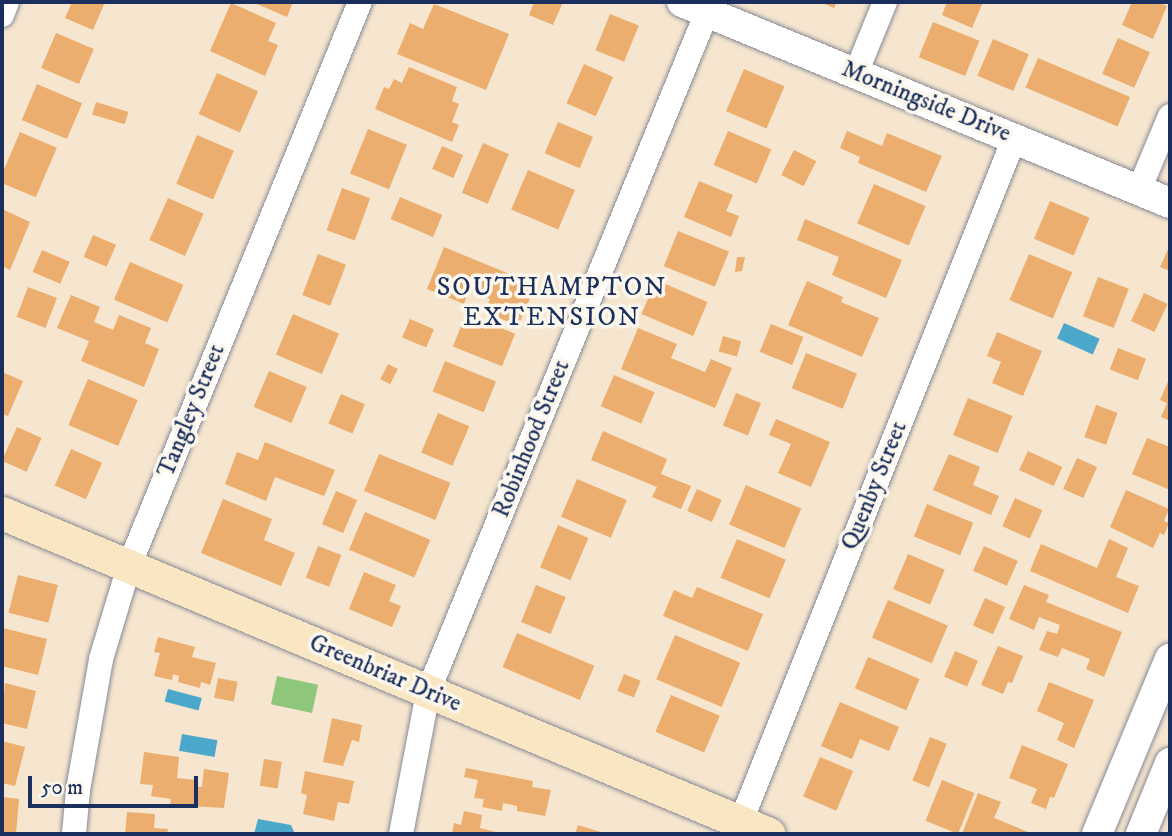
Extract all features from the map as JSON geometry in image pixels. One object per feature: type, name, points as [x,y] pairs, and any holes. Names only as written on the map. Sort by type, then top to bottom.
[{"type":"main road","name":"Greenbriar Drive","points":[[2,513],[748,830]]},
{"type":"street","points":[[2,15],[7,2]]},
{"type":"street","name":"Tangley Street","points":[[74,834],[78,790],[101,659],[129,566],[360,2]]},
{"type":"street","points":[[856,73],[886,2]]},
{"type":"street","name":"Morningside Drive","points":[[694,7],[1170,203]]},
{"type":"street","name":"Robinhood Street","points":[[401,834],[428,692],[694,7]]},
{"type":"street","points":[[1139,190],[1170,116]]},
{"type":"street","name":"Quenby Street","points":[[748,830],[1014,139]]},
{"type":"street","points":[[1097,834],[1170,659]]},
{"type":"street","points":[[1141,834],[1170,763]]},
{"type":"green space","points":[[277,676],[318,685],[312,713],[271,704]]},
{"type":"water","points":[[1064,323],[1100,339],[1093,354],[1057,339]]},
{"type":"water","points":[[168,689],[202,698],[198,711],[165,702]]},
{"type":"water","points":[[182,734],[217,740],[215,757],[179,751]]},
{"type":"water","points":[[258,819],[291,825],[295,834],[254,834]]},
{"type":"building","points":[[72,2],[105,2],[93,30],[65,18]]},
{"type":"building","points":[[252,2],[293,2],[287,17]]},
{"type":"building","points":[[534,2],[563,2],[553,25],[529,15]]},
{"type":"building","points":[[820,2],[837,2],[834,8]]},
{"type":"building","points":[[947,2],[983,2],[972,28],[942,15]]},
{"type":"building","points":[[1132,2],[1156,2],[1167,6],[1153,39],[1122,25]]},
{"type":"building","points":[[231,3],[276,23],[268,41],[278,45],[265,76],[210,51]]},
{"type":"building","points":[[434,4],[509,34],[486,90],[397,54],[410,23],[423,29]]},
{"type":"building","points":[[610,14],[639,26],[624,62],[595,50]]},
{"type":"building","points":[[933,22],[979,41],[965,76],[919,57]]},
{"type":"building","points":[[56,33],[94,49],[79,84],[41,68]]},
{"type":"building","points":[[1118,38],[1150,52],[1134,88],[1102,74]]},
{"type":"building","points":[[993,39],[1029,54],[1013,91],[977,76]]},
{"type":"building","points":[[1038,58],[1130,97],[1118,127],[1025,87]]},
{"type":"building","points":[[584,64],[613,77],[596,116],[567,103]]},
{"type":"building","points":[[409,67],[457,87],[452,101],[459,104],[452,122],[459,125],[452,142],[375,109],[384,87],[389,89],[394,79],[402,83]]},
{"type":"building","points":[[744,69],[785,86],[767,129],[726,111]]},
{"type":"building","points":[[217,73],[258,91],[240,132],[199,114]]},
{"type":"building","points":[[37,84],[82,103],[67,139],[22,120]]},
{"type":"building","points":[[96,102],[129,112],[125,124],[92,114]]},
{"type":"building","points":[[558,122],[593,137],[580,168],[545,153]]},
{"type":"building","points":[[368,129],[407,145],[389,189],[350,174]]},
{"type":"building","points":[[728,131],[771,149],[757,183],[714,165]]},
{"type":"building","points":[[847,131],[882,146],[887,133],[942,156],[926,192],[858,163],[860,157],[840,148]]},
{"type":"building","points":[[20,132],[57,148],[36,197],[2,183],[2,174]]},
{"type":"building","points":[[197,135],[234,151],[213,199],[176,184]]},
{"type":"building","points":[[483,143],[509,154],[488,204],[462,193]]},
{"type":"building","points":[[442,146],[463,155],[453,178],[432,169]]},
{"type":"building","points":[[794,150],[816,161],[804,186],[781,175]]},
{"type":"building","points":[[528,170],[575,190],[558,230],[511,210]]},
{"type":"building","points":[[699,181],[733,195],[726,211],[739,216],[731,237],[684,217]]},
{"type":"building","points":[[874,184],[926,206],[909,245],[857,224]]},
{"type":"building","points":[[342,188],[370,198],[355,241],[327,230]]},
{"type":"building","points":[[400,197],[442,215],[433,237],[391,219]]},
{"type":"building","points":[[168,198],[204,214],[185,256],[149,240]]},
{"type":"building","points":[[1050,201],[1090,218],[1074,256],[1034,239]]},
{"type":"building","points":[[2,209],[30,222],[10,270],[2,266]]},
{"type":"building","points":[[805,219],[902,260],[886,298],[832,275],[839,257],[797,240]]},
{"type":"building","points":[[678,231],[729,252],[715,287],[664,266]]},
{"type":"building","points":[[93,235],[116,245],[107,267],[84,257]]},
{"type":"building","points":[[1170,245],[1170,271],[1160,267]]},
{"type":"building","points":[[444,247],[536,285],[518,326],[485,312],[490,299],[469,290],[464,304],[427,289]]},
{"type":"building","points":[[42,250],[70,262],[60,284],[33,272]]},
{"type":"building","points":[[318,254],[346,265],[330,306],[302,295]]},
{"type":"building","points":[[1029,254],[1072,272],[1053,318],[1009,300]]},
{"type":"building","points":[[737,257],[745,257],[742,271],[735,272]]},
{"type":"building","points":[[130,262],[183,285],[167,322],[114,300]]},
{"type":"building","points":[[1098,277],[1129,289],[1114,328],[1083,316]]},
{"type":"building","points":[[656,280],[708,302],[693,336],[642,314]]},
{"type":"building","points":[[807,281],[843,297],[841,302],[879,318],[862,357],[788,325]]},
{"type":"building","points":[[28,287],[57,298],[45,328],[17,317]]},
{"type":"building","points":[[1144,293],[1168,304],[1154,332],[1131,321]]},
{"type":"building","points":[[71,295],[100,307],[94,322],[113,330],[119,315],[151,328],[145,343],[159,349],[144,387],[81,361],[89,341],[57,328]]},
{"type":"building","points":[[293,314],[339,334],[322,374],[276,355]]},
{"type":"building","points":[[466,314],[515,334],[502,366],[453,346]]},
{"type":"building","points":[[410,319],[434,329],[426,348],[402,337]]},
{"type":"building","points":[[771,324],[803,337],[792,365],[760,352]]},
{"type":"building","points":[[638,328],[677,344],[671,358],[705,372],[711,359],[732,368],[715,408],[621,369]]},
{"type":"building","points":[[997,332],[1042,351],[1023,396],[992,383],[1001,362],[987,356]]},
{"type":"building","points":[[723,336],[741,341],[737,357],[719,351]]},
{"type":"building","points":[[1118,348],[1146,359],[1138,380],[1110,369]]},
{"type":"building","points":[[806,353],[857,374],[843,409],[792,388]]},
{"type":"building","points":[[445,361],[496,382],[484,412],[433,392]]},
{"type":"building","points":[[388,364],[398,369],[390,384],[380,379]]},
{"type":"building","points":[[269,371],[307,387],[292,423],[254,407]]},
{"type":"building","points":[[2,372],[23,381],[8,416],[2,414]]},
{"type":"building","points":[[614,375],[655,392],[641,423],[601,406]]},
{"type":"building","points":[[1170,377],[1170,421],[1161,417],[1167,403],[1160,400]]},
{"type":"building","points":[[88,379],[138,400],[118,446],[68,425]]},
{"type":"building","points":[[736,393],[761,403],[748,436],[723,425]]},
{"type":"building","points":[[341,394],[365,404],[352,434],[328,423]]},
{"type":"building","points":[[968,398],[1013,416],[998,453],[953,435]]},
{"type":"building","points":[[1096,405],[1118,413],[1106,445],[1084,437]]},
{"type":"building","points":[[438,413],[469,426],[452,466],[421,453]]},
{"type":"building","points":[[776,419],[830,442],[811,487],[778,473],[791,444],[769,435]]},
{"type":"building","points":[[17,427],[42,438],[27,472],[2,461]]},
{"type":"building","points":[[603,431],[667,459],[661,474],[691,486],[681,509],[652,497],[657,487],[591,460]]},
{"type":"building","points":[[1147,438],[1170,447],[1170,490],[1132,474]]},
{"type":"building","points":[[265,442],[335,470],[324,496],[275,477],[266,501],[225,484],[237,452],[258,460]]},
{"type":"building","points":[[71,449],[102,463],[86,499],[55,486]]},
{"type":"building","points":[[1028,451],[1062,467],[1054,486],[1019,470]]},
{"type":"building","points":[[379,454],[450,483],[435,520],[364,491]]},
{"type":"building","points":[[949,454],[980,467],[973,485],[999,496],[991,515],[933,490]]},
{"type":"building","points":[[1077,458],[1097,467],[1083,498],[1063,489]]},
{"type":"building","points":[[577,479],[627,500],[611,538],[561,517]]},
{"type":"building","points":[[746,485],[801,508],[784,548],[729,525]]},
{"type":"building","points":[[697,489],[722,500],[712,522],[687,511]]},
{"type":"building","points":[[1126,490],[1169,509],[1164,521],[1169,523],[1164,535],[1160,533],[1153,548],[1110,527]]},
{"type":"building","points":[[336,491],[357,500],[343,533],[322,524]]},
{"type":"building","points":[[1015,498],[1042,510],[1030,539],[1002,526]]},
{"type":"building","points":[[223,499],[272,519],[264,540],[295,553],[281,586],[201,553]]},
{"type":"building","points":[[927,504],[973,523],[960,555],[914,536]]},
{"type":"building","points":[[365,512],[430,540],[414,577],[349,550]]},
{"type":"building","points":[[558,525],[588,538],[570,580],[540,567]]},
{"type":"building","points":[[737,539],[786,560],[769,598],[721,578]]},
{"type":"building","points":[[1109,539],[1128,548],[1116,577],[1139,586],[1128,613],[1030,571],[1041,544],[1097,568]]},
{"type":"building","points":[[318,546],[341,555],[329,587],[306,578]]},
{"type":"building","points":[[984,546],[1018,561],[1007,586],[973,571]]},
{"type":"building","points":[[908,554],[945,570],[930,605],[893,589]]},
{"type":"building","points":[[364,572],[396,585],[389,601],[401,606],[392,627],[349,609]]},
{"type":"building","points":[[18,575],[58,585],[48,623],[9,613]]},
{"type":"building","points":[[536,585],[566,597],[551,634],[521,622]]},
{"type":"building","points":[[1024,585],[1049,595],[1046,602],[1122,632],[1104,677],[1086,669],[1090,659],[1062,648],[1058,657],[1039,650],[1047,631],[1057,634],[1060,625],[1039,617],[1034,630],[1009,619]]},
{"type":"building","points":[[697,587],[763,614],[748,651],[663,616],[674,590],[692,598]]},
{"type":"building","points":[[985,598],[1005,607],[993,634],[973,625]]},
{"type":"building","points":[[888,600],[948,625],[932,663],[872,638]]},
{"type":"building","points":[[3,628],[47,639],[38,675],[2,666]]},
{"type":"building","points":[[517,633],[594,666],[580,700],[503,667]]},
{"type":"building","points":[[675,635],[740,663],[722,707],[656,679]]},
{"type":"building","points":[[158,637],[195,647],[192,657],[216,663],[210,685],[201,682],[200,688],[178,682],[179,676],[173,674],[172,680],[154,676],[160,653],[154,652]]},
{"type":"building","points":[[998,646],[1023,656],[1012,683],[1008,682],[1003,694],[981,685]]},
{"type":"building","points":[[955,651],[978,661],[967,687],[944,677]]},
{"type":"building","points":[[868,657],[920,679],[906,710],[855,688]]},
{"type":"building","points":[[624,674],[641,681],[634,697],[617,691]]},
{"type":"building","points":[[218,678],[238,682],[234,701],[214,698]]},
{"type":"building","points":[[1049,682],[1094,700],[1074,748],[1057,740],[1064,723],[1037,711]]},
{"type":"building","points":[[5,683],[36,691],[27,729],[2,723]]},
{"type":"building","points":[[671,695],[720,716],[704,753],[655,732]]},
{"type":"building","points":[[840,702],[899,727],[889,751],[860,739],[852,759],[821,746]]},
{"type":"building","points":[[332,718],[362,725],[359,742],[352,740],[343,766],[323,762]]},
{"type":"building","points":[[930,737],[947,744],[929,787],[912,781]]},
{"type":"building","points":[[2,741],[25,747],[15,786],[2,783]]},
{"type":"building","points":[[1022,745],[1068,764],[1054,798],[1050,797],[1046,809],[1031,803],[1037,789],[1009,778]]},
{"type":"building","points":[[144,752],[179,757],[177,778],[196,780],[195,787],[202,787],[204,769],[229,773],[224,808],[170,805],[171,799],[151,796],[153,785],[140,784]]},
{"type":"building","points":[[820,757],[853,771],[836,811],[803,797]]},
{"type":"building","points":[[264,759],[282,762],[278,788],[260,786]]},
{"type":"building","points":[[466,768],[533,781],[532,787],[551,790],[545,816],[517,811],[517,806],[503,803],[502,811],[482,807],[484,799],[474,798],[478,780],[464,777]]},
{"type":"building","points":[[305,771],[354,781],[349,804],[338,802],[334,821],[303,814],[307,795],[301,793]]},
{"type":"building","points":[[942,780],[974,793],[958,834],[926,821]]},
{"type":"building","points":[[978,793],[1001,802],[994,818],[1033,834],[962,834]]},
{"type":"building","points":[[2,797],[19,799],[16,834],[2,834]]},
{"type":"building","points":[[464,811],[482,815],[480,828],[504,834],[452,834],[454,823],[461,825]]},
{"type":"building","points":[[127,812],[155,814],[154,828],[168,829],[167,834],[125,834]]},
{"type":"building","points":[[578,825],[607,834],[575,834]]},
{"type":"district","name":"SOUTHAMPTON EXTENSION","points":[[552,303]]}]
